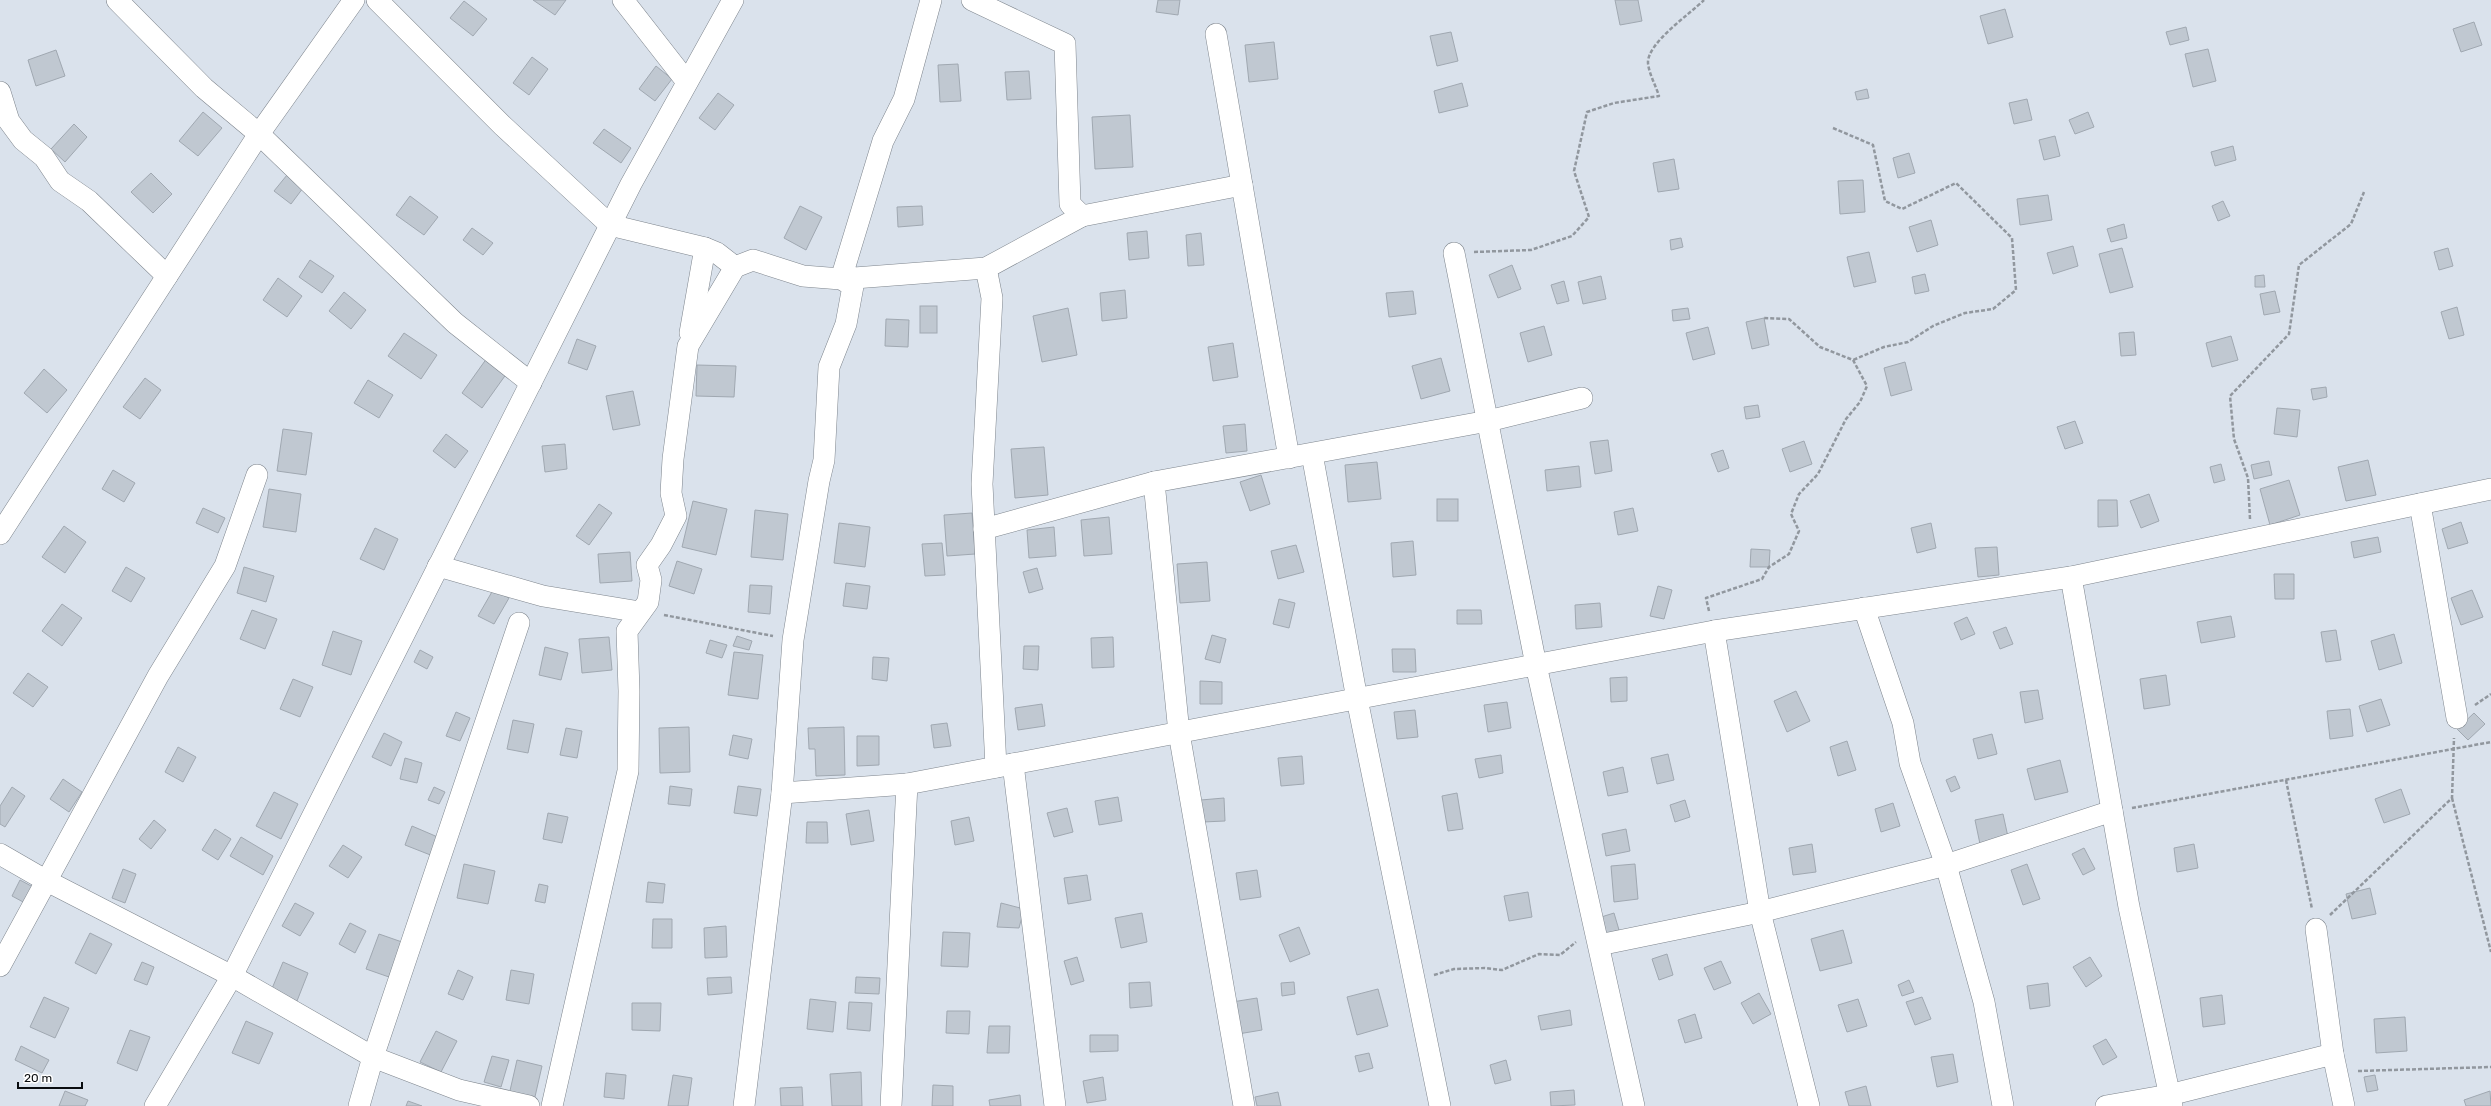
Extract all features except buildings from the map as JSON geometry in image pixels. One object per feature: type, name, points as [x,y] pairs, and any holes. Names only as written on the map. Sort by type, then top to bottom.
[{"type":"street","points":[[117,0],[204,88],[259,134],[455,323],[531,383]]},
{"type":"street","points":[[0,534],[259,134],[354,0]]},
{"type":"street","points":[[377,0],[503,126],[610,225],[706,248],[717,253],[735,267]]},
{"type":"street","points":[[624,0],[688,82]]},
{"type":"street","points":[[155,1106],[232,976],[610,225],[733,0]]},
{"type":"street","points":[[841,279],[883,142],[904,99],[930,0]]},
{"type":"street","points":[[972,0],[1065,44],[1070,204],[1082,216]]},
{"type":"street","points":[[1216,34],[1289,458]]},
{"type":"street","points":[[0,92],[9,121],[23,140],[44,157],[60,181],[89,201],[167,276]]},
{"type":"street","points":[[688,346],[735,267],[753,260],[803,276],[841,279],[986,268],[1082,216],[1242,185]]},
{"type":"street","points":[[552,1106],[628,771],[629,691],[627,631],[648,602],[651,580],[647,565],[661,545],[676,516],[671,493],[673,459],[688,346],[706,248]]},
{"type":"street","points":[[1454,253],[1536,665],[1634,1106]]},
{"type":"street","points":[[986,268],[992,298],[982,484],[984,529],[1004,766],[1055,1106]]},
{"type":"street","points":[[744,1106],[782,793],[793,640],[818,481],[824,460],[829,367],[846,324],[853,286],[841,279]]},
{"type":"street","points":[[984,529],[1154,482],[1488,422],[1582,398]]},
{"type":"street","points":[[1312,454],[1357,698],[1440,1106]]},
{"type":"street","points":[[0,966],[45,880],[158,676],[225,566],[257,475]]},
{"type":"street","points":[[1154,482],[1179,733],[1244,1106]]},
{"type":"street","points":[[782,793],[907,784],[1714,631],[2071,577],[2251,538],[2491,489]]},
{"type":"street","points":[[2420,504],[2457,718]]},
{"type":"street","points":[[438,566],[543,596],[640,612]]},
{"type":"street","points":[[2071,577],[2129,907],[2171,1100]]},
{"type":"street","points":[[1864,608],[1902,722],[1910,764],[1946,865],[1984,1002],[2003,1106]]},
{"type":"street","points":[[359,1106],[373,1057],[519,623]]},
{"type":"street","points":[[1714,631],[1760,912],[1809,1106]]},
{"type":"street","points":[[891,1106],[907,784]]},
{"type":"street","points":[[1597,936],[1760,912],[1946,865],[2112,811]]},
{"type":"street","points":[[0,854],[45,880],[232,976],[373,1057],[459,1090],[528,1106]]},
{"type":"street","points":[[2316,930],[2335,1063],[2344,1106]]},
{"type":"street","points":[[2106,1106],[2171,1100],[2335,1063]]},
{"type":"path","points":[[1454,253],[1531,250],[1572,236],[1589,217],[1574,172],[1587,112],[1614,103],[1659,96],[1648,64],[1650,54],[1668,31],[1704,0]]},
{"type":"path","points":[[1833,128],[1873,144],[1885,201],[1902,209],[1956,183],[2012,238],[2016,290],[1993,309],[1964,313],[1933,326],[1908,342],[1884,347],[1852,360]]},
{"type":"path","points":[[2251,538],[2248,478],[2234,439],[2230,396],[2289,334],[2299,265],[2351,224],[2364,192]]},
{"type":"path","points":[[1714,631],[1706,598],[1762,579],[1770,567],[1789,554],[1799,531],[1791,514],[1799,494],[1818,474],[1846,419],[1860,402],[1867,386],[1852,360],[1820,347],[1789,319],[1764,318]]},
{"type":"path","points":[[640,612],[708,622],[793,640]]},
{"type":"path","points":[[2491,694],[2457,718],[2453,750],[2452,798],[2491,952]]},
{"type":"path","points":[[2112,811],[2491,742]]},
{"type":"path","points":[[2286,780],[2316,930]]},
{"type":"path","points":[[2316,930],[2452,798]]},
{"type":"path","points":[[1414,981],[1454,969],[1485,968],[1502,970],[1539,954],[1560,955],[1597,936]]},
{"type":"path","points":[[2335,1063],[2491,1067]]}]
